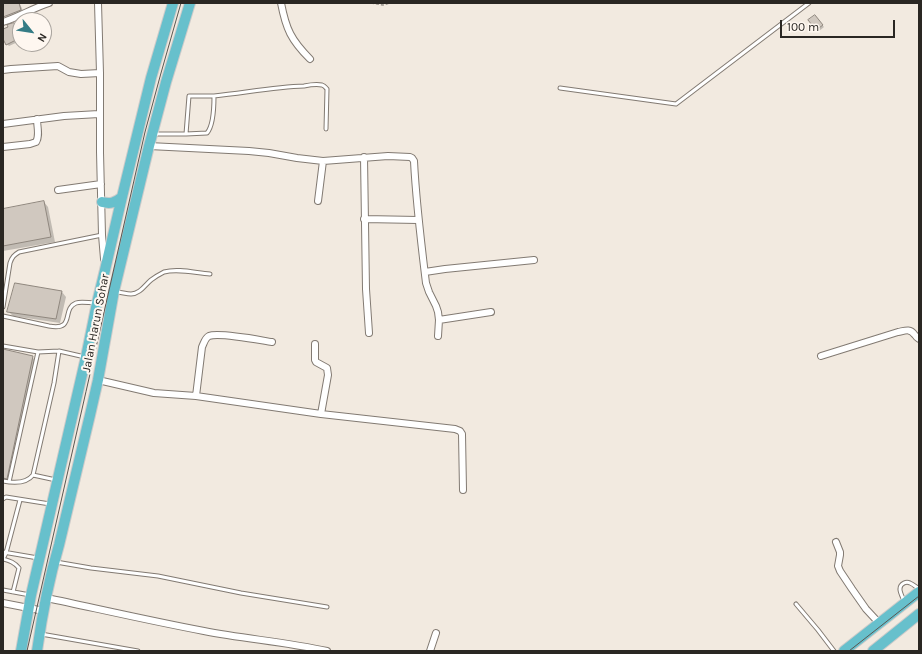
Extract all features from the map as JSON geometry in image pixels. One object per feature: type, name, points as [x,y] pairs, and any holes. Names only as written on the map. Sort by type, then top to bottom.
[{"type":"highway","name":"Jalan Harun Sohar","points":[[21,651],[31,596],[52,505],[53,479],[86,357],[97,303],[149,86],[173,3]]},
{"type":"highway","name":"Jalan Harun Sohar","points":[[37,651],[39,634],[54,562],[60,545],[98,380],[114,291],[152,134],[190,3]]},
{"type":"highway","points":[[102,202],[112,203],[116,202],[122,197]]},
{"type":"highway","points":[[844,651],[905,603],[919,590]]},
{"type":"highway","points":[[876,650],[919,614]]},
{"type":"street","points":[[3,22],[20,16],[44,4],[50,3]]},
{"type":"street","points":[[98,3],[102,235],[105,270]]},
{"type":"street","points":[[282,3],[287,28],[291,37],[310,59]]},
{"type":"street","points":[[3,70],[12,68],[58,66],[70,72],[82,74],[100,73]]},
{"type":"street","points":[[3,124],[64,116],[99,114]]},
{"type":"street","points":[[3,146],[30,144],[36,142],[38,135],[36,119]]},
{"type":"street","points":[[149,146],[249,151],[323,161],[364,157],[410,156],[414,161],[418,220],[426,283],[436,306],[439,320],[438,336]]},
{"type":"street","points":[[364,157],[364,219],[369,333]]},
{"type":"street","points":[[318,201],[323,161]]},
{"type":"street","points":[[58,190],[101,184]]},
{"type":"street","points":[[364,219],[418,220]]},
{"type":"street","points":[[425,272],[534,260]]},
{"type":"street","points":[[439,320],[491,312]]},
{"type":"street","points":[[821,356],[909,330],[912,331],[919,339]]},
{"type":"street","points":[[196,396],[202,347],[208,337],[224,335],[272,342]]},
{"type":"street","points":[[315,344],[315,360],[327,368],[328,374],[321,414]]},
{"type":"street","points":[[98,380],[154,393],[196,396],[321,414],[458,430],[462,434],[463,490]]},
{"type":"street","points":[[836,542],[840,552],[838,564],[840,571],[866,609],[879,623]]},
{"type":"street","points":[[47,598],[131,617],[327,651]]},
{"type":"street","points":[[3,603],[44,611]]},
{"type":"street","points":[[430,651],[436,634]]},
{"type":"lane","points":[[560,88],[676,104],[809,3]]},
{"type":"lane","points":[[186,134],[189,96],[214,96],[285,87],[323,85],[327,89],[326,129]]},
{"type":"lane","points":[[152,134],[206,133],[209,131],[213,114],[214,96]]},
{"type":"lane","points":[[3,307],[8,275],[14,255],[19,252],[102,235]]},
{"type":"lane","points":[[114,291],[131,294],[136,293],[163,272],[178,271],[210,274]]},
{"type":"lane","points":[[3,274],[8,275]]},
{"type":"lane","points":[[3,316],[60,327],[67,320],[69,310],[75,304],[79,302],[97,303]]},
{"type":"lane","points":[[3,346],[38,352],[58,351],[86,357]]},
{"type":"lane","points":[[3,481],[26,481],[33,475],[54,383],[58,351]]},
{"type":"lane","points":[[9,482],[38,352]]},
{"type":"lane","points":[[33,475],[53,479]]},
{"type":"lane","points":[[3,499],[6,497],[52,505]]},
{"type":"lane","points":[[13,592],[19,568],[11,561],[3,559],[20,500]]},
{"type":"lane","points":[[5,553],[40,559]]},
{"type":"lane","points":[[54,562],[158,576],[241,593],[327,607]]},
{"type":"lane","points":[[905,603],[900,591],[903,583],[910,583],[919,590]]},
{"type":"lane","points":[[3,590],[31,596]]},
{"type":"lane","points":[[796,604],[834,651]]},
{"type":"lane","points":[[39,634],[138,651]]},
{"type":"path","points":[[371,3],[383,5],[390,3]]},
{"type":"building","points":[[3,3],[19,3],[21,10],[12,12],[12,14],[3,17]]},
{"type":"building","points":[[815,15],[823,25],[816,30],[808,20]]},
{"type":"building","points":[[12,24],[12,42],[6,45],[3,39],[3,29],[8,27],[7,25]]},
{"type":"building","points":[[44,201],[51,237],[3,246],[3,209]]},
{"type":"building","points":[[15,283],[62,291],[56,319],[7,312]]},
{"type":"building","points":[[3,349],[33,356],[7,479],[3,478]]},
{"type":"tram line","points":[[27,651],[145,132],[181,3]]},
{"type":"tram line","points":[[849,651],[919,596]]}]
